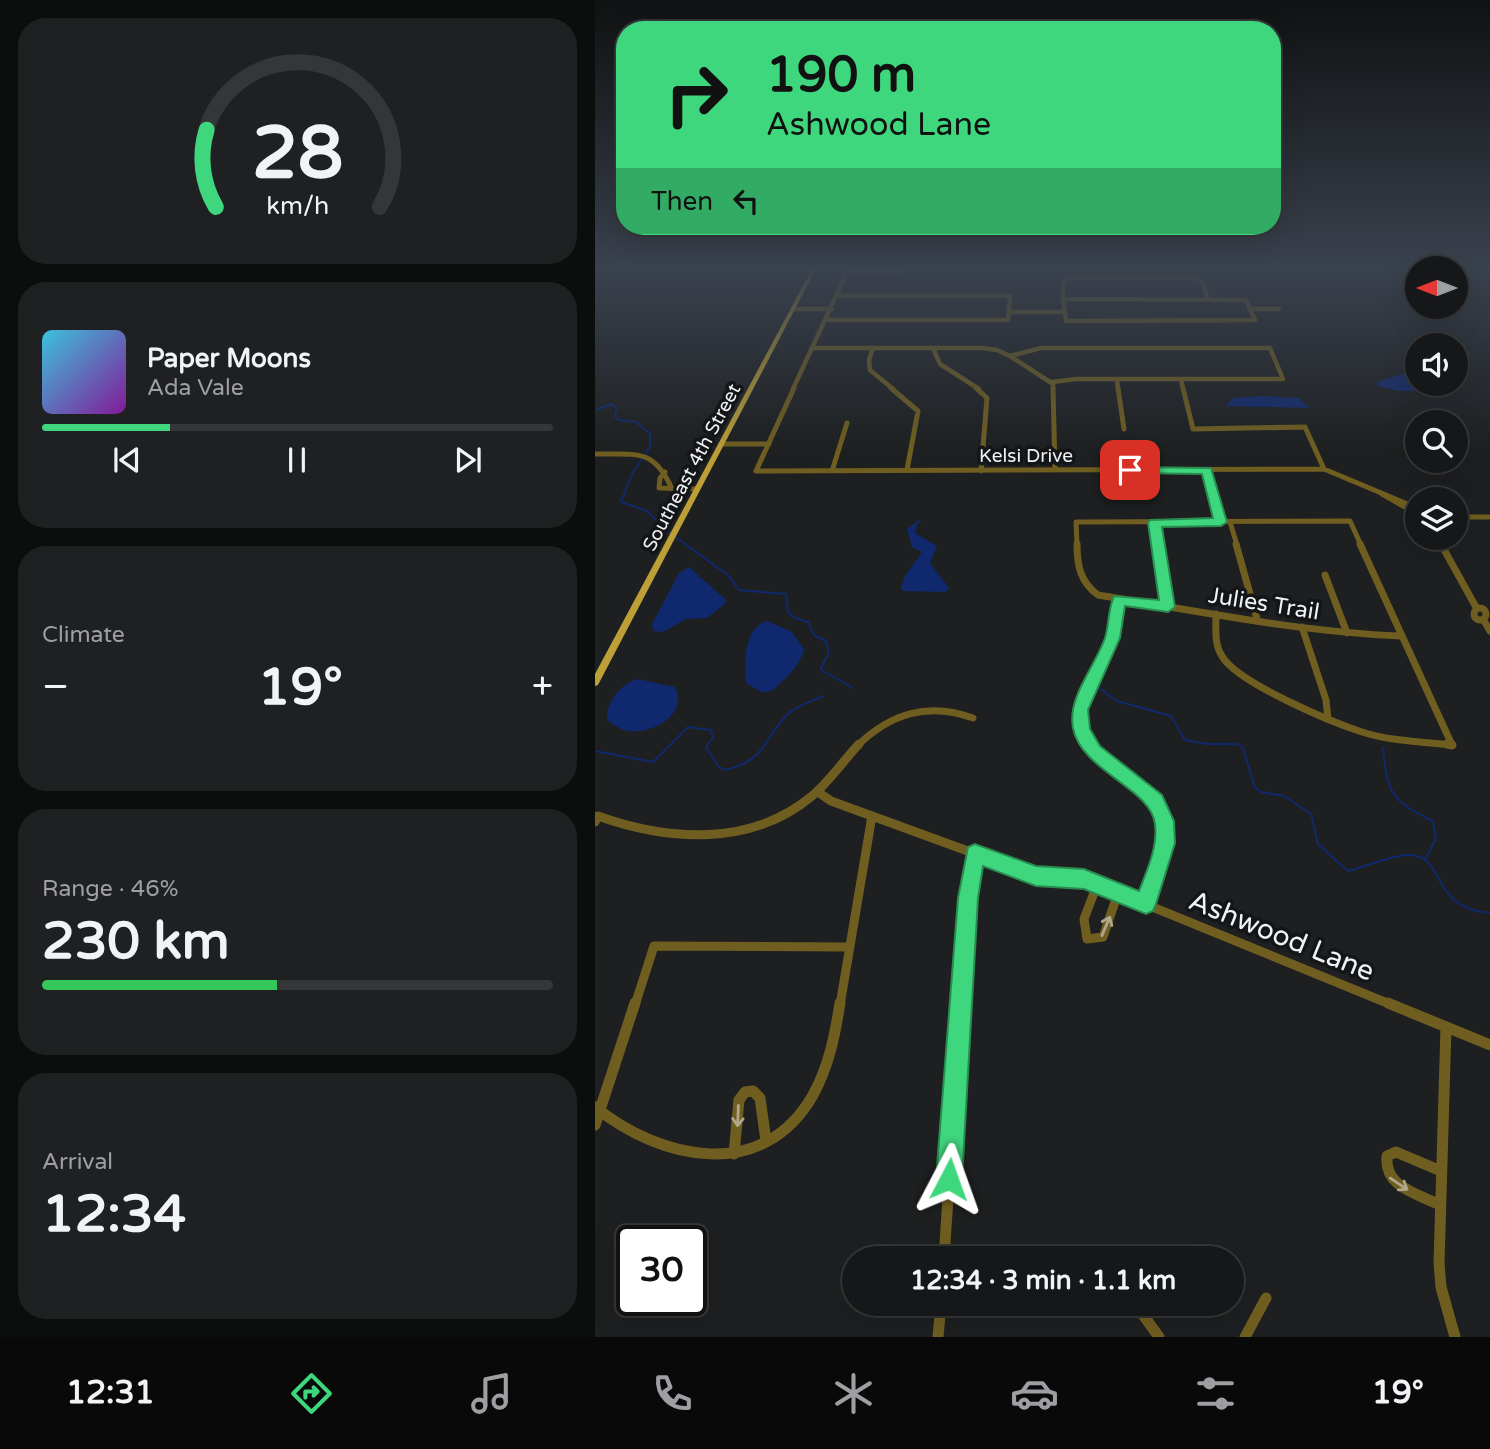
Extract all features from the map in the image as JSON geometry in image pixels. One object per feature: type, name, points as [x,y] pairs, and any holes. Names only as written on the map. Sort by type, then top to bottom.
[{"type":"main road","name":"Southeast 4th Street","points":[[595,682],[782,329]]},
{"type":"street","points":[[722,442],[770,442],[822,329]]},
{"type":"street","points":[[814,348],[988,349],[1010,356],[1052,382],[1076,379],[1283,379],[1270,348],[1041,348],[1010,356]]},
{"type":"street","points":[[873,348],[869,360],[870,370],[918,411],[907,470]]},
{"type":"street","points":[[933,348],[938,362],[982,391],[987,398],[981,471]]},
{"type":"street","points":[[1117,379],[1124,429]]},
{"type":"street","points":[[1181,379],[1193,429],[1305,427],[1324,469]]},
{"type":"street","points":[[1052,382],[1055,470]]},
{"type":"street","points":[[832,471],[848,424]]},
{"type":"street","name":"Kelsi Drive","points":[[770,442],[756,471],[1324,469],[1405,503]]},
{"type":"street","points":[[595,454],[644,455],[665,472],[659,487],[697,489]]},
{"type":"street","points":[[1207,470],[1221,522]]},
{"type":"street","name":"Kelsi Drive","points":[[1376,490],[1405,507]]},
{"type":"street","points":[[1468,517],[1490,517]]},
{"type":"street","points":[[1168,607],[1154,523],[1350,521],[1452,744],[1392,739],[1351,729],[1252,684],[1230,668],[1218,648],[1216,614]]},
{"type":"street","name":"Julies Trail","points":[[1154,523],[1076,522],[1080,577],[1084,585],[1098,595],[1119,600],[1347,633],[1401,636]]},
{"type":"street","points":[[1230,522],[1257,619]]},
{"type":"street","points":[[1444,550],[1477,609],[1487,615],[1490,631]]},
{"type":"street","points":[[1325,575],[1347,633]]},
{"type":"street","points":[[1119,600],[1112,638],[1082,702],[1080,723],[1094,751],[1150,794],[1163,815],[1165,843],[1146,904]]},
{"type":"street","points":[[1302,627],[1326,699],[1328,719]]},
{"type":"street","points":[[596,819],[665,834],[724,834],[770,821],[793,809],[818,792],[857,746],[889,724],[929,709],[954,711],[973,718]]},
{"type":"street","name":"Ashwood Lane","points":[[818,792],[831,801],[1036,876],[1078,878],[1097,885],[1490,1045]]},
{"type":"street","points":[[597,1109],[626,1131],[665,1148],[692,1153],[745,1152],[766,1141],[798,1117],[815,1095],[828,1062],[872,816]]},
{"type":"street","points":[[945,1246],[969,886],[975,854]]},
{"type":"street","points":[[1097,885],[1083,925],[1087,939],[1098,940],[1103,936],[1118,893]]},
{"type":"street","points":[[595,1125],[597,1109],[654,946],[848,947]]},
{"type":"street","points":[[1446,1027],[1439,1276],[1455,1337]]},
{"type":"street","points":[[734,1154],[739,1100],[745,1092],[753,1091],[759,1098],[766,1141]]},
{"type":"street","points":[[1440,1205],[1392,1181],[1385,1162],[1387,1156],[1396,1152],[1441,1171]]},
{"type":"street","points":[[1245,1337],[1266,1298]]},
{"type":"street","points":[[938,1337],[940,1316]]},
{"type":"street","points":[[1144,1316],[1159,1337]]},
{"type":"water","points":[[1403,374],[1405,391],[1378,386],[1377,382]]},
{"type":"water","points":[[1233,398],[1299,398],[1310,408],[1226,406]]},
{"type":"water","points":[[919,520],[921,522],[917,524],[915,533],[937,546],[930,563],[949,588],[945,592],[903,591],[901,588],[905,576],[922,552],[912,547],[907,529]]},
{"type":"water","points":[[689,567],[726,600],[726,603],[707,618],[686,619],[663,632],[653,631],[652,624],[679,573]]},
{"type":"water","points":[[767,621],[792,632],[804,649],[796,667],[787,677],[772,691],[761,692],[746,683],[745,666],[750,638],[759,625]]},
{"type":"water","points":[[638,679],[675,687],[677,706],[666,721],[657,726],[647,730],[627,731],[607,720],[607,713],[620,689]]},
{"type":"waterway","points":[[595,410],[612,404],[617,408],[615,416],[618,420],[636,422],[650,434],[650,447],[632,474],[621,502],[647,511],[670,533]]},
{"type":"waterway","points":[[674,536],[728,575],[739,590],[786,594],[788,612],[795,618],[808,622],[814,635],[826,641],[829,652],[821,668],[823,671],[853,688]]},
{"type":"waterway","points":[[1098,687],[1117,701],[1171,716],[1185,740],[1207,744],[1237,744],[1243,748],[1255,788],[1261,792],[1284,796],[1311,814],[1318,844],[1348,871],[1393,857],[1417,856],[1426,861],[1449,895],[1458,903],[1490,913]]},
{"type":"waterway","points":[[595,751],[653,762],[688,727],[711,730],[713,738],[706,747],[718,766],[725,770],[755,756],[789,713],[823,696]]},
{"type":"waterway","points":[[1383,747],[1387,775],[1394,794],[1408,807],[1433,821],[1436,838],[1425,860]]},
{"type":"route","points":[[949,1179],[968,898],[975,854],[1036,876],[1084,879],[1146,904],[1165,843],[1165,821],[1156,801],[1094,751],[1082,730],[1080,710],[1112,638],[1119,600],[1168,607],[1154,523],[1221,522],[1207,470],[1130,470]]}]
